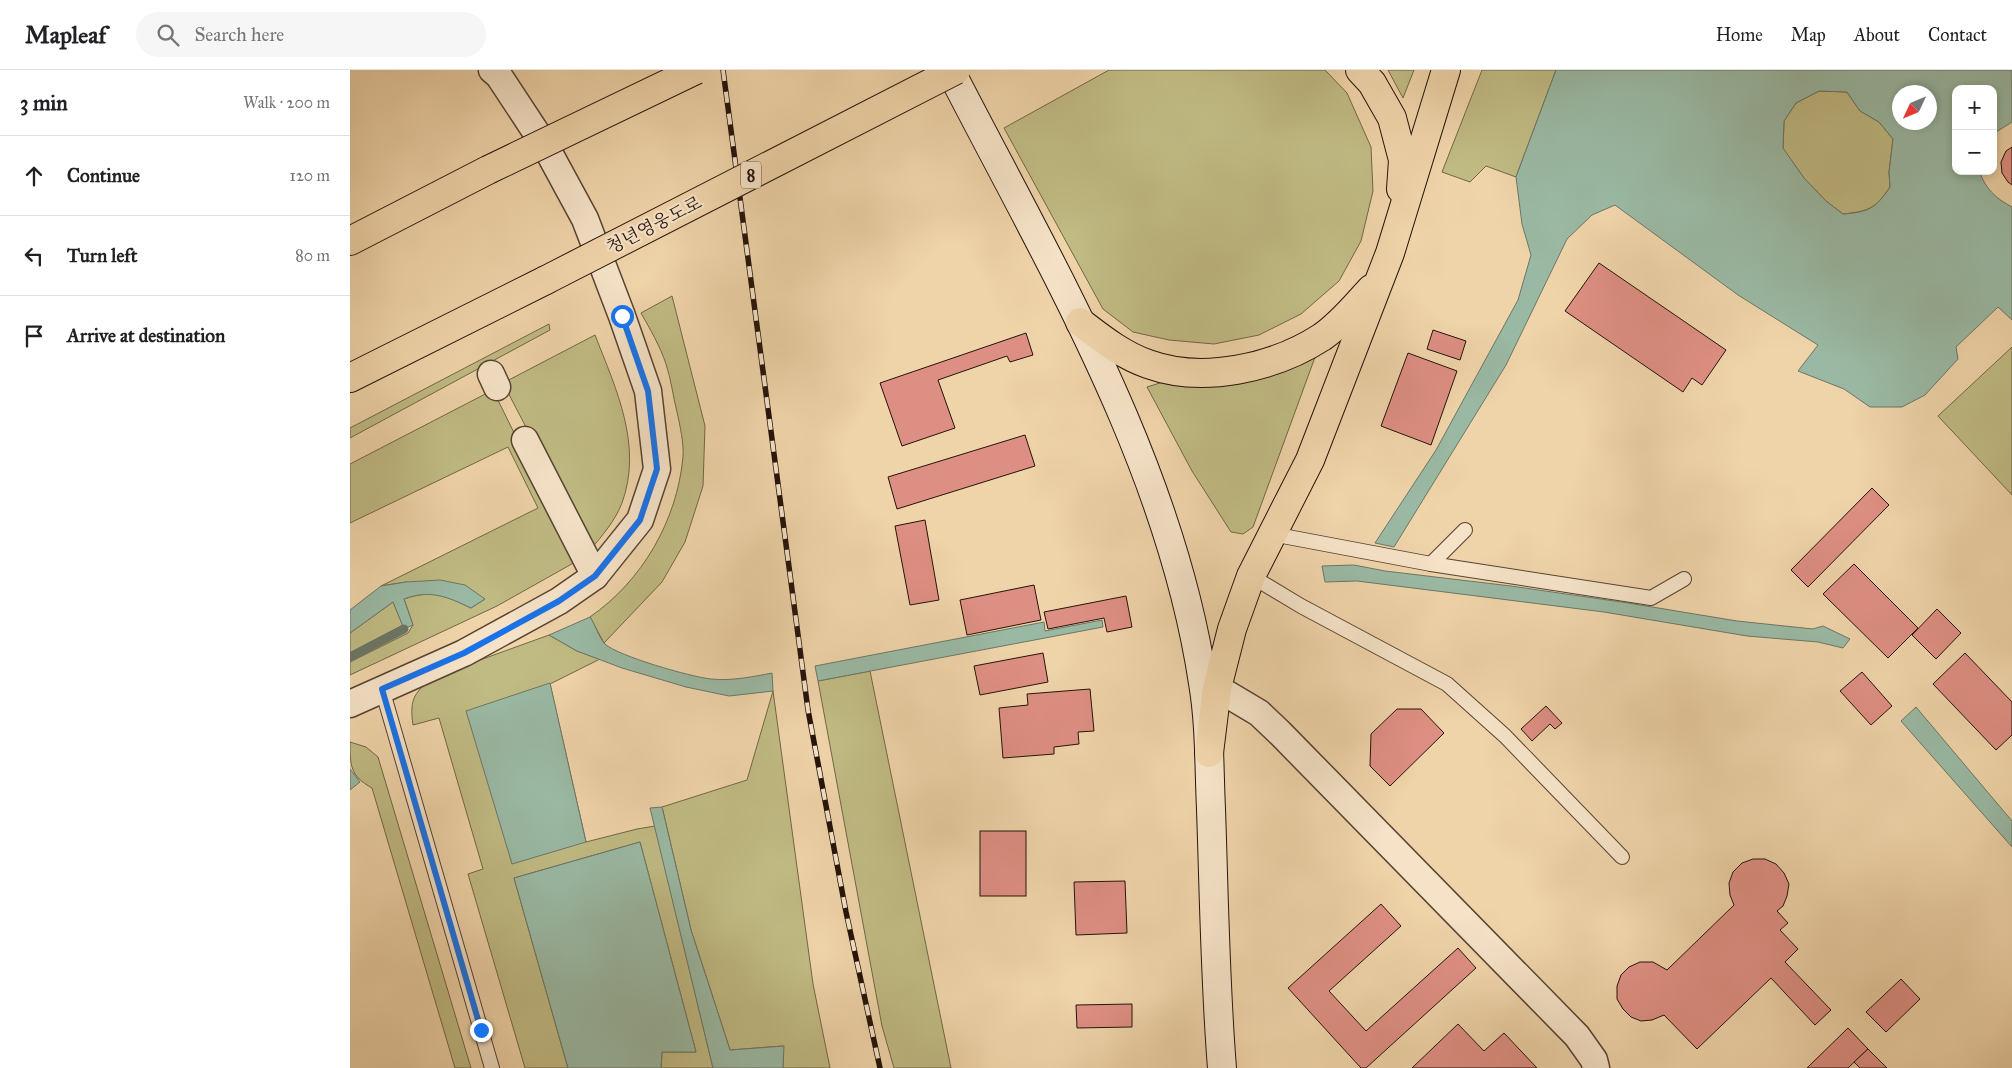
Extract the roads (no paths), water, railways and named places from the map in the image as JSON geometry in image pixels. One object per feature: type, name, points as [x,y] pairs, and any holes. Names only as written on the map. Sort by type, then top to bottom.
[{"type":"highway","points":[[350,241],[488,170],[696,70]]},
{"type":"highway","name":"청년영웅도로","points":[[350,378],[956,70]]},
{"type":"highway","points":[[1080,322],[1115,348],[1148,364],[1183,373],[1222,371],[1258,366],[1292,355],[1324,336],[1351,312],[1372,288],[1390,253],[1401,207],[1403,160],[1392,118],[1372,83],[1360,70]]},
{"type":"highway","points":[[1209,753],[1217,688],[1232,629],[1251,576],[1310,460],[1390,253],[1446,70]]},
{"type":"main road","points":[[950,70],[1080,322],[1126,420],[1164,519],[1192,621],[1204,685],[1209,753],[1222,1068]]},
{"type":"street","points":[[350,704],[464,653],[559,601],[595,576],[640,520],[657,469],[648,391],[622,316],[584,219],[548,149],[499,76],[492,70]]},
{"type":"street","points":[[525,440],[595,576]]},
{"type":"street","points":[[1217,688],[1260,713],[1577,1036],[1594,1060],[1596,1068]]},
{"type":"lane","points":[[1431,564],[1465,530]]},
{"type":"lane","points":[[1272,534],[1431,564],[1651,598],[1684,579]]},
{"type":"lane","points":[[1251,576],[1301,606],[1447,684],[1505,736],[1622,857]]},
{"type":"lane","points":[[382,689],[492,1068]]},
{"type":"waterway","points":[[350,657],[404,629]]},
{"type":"railway","points":[[723,70],[808,710],[846,912],[880,1068]]}]
